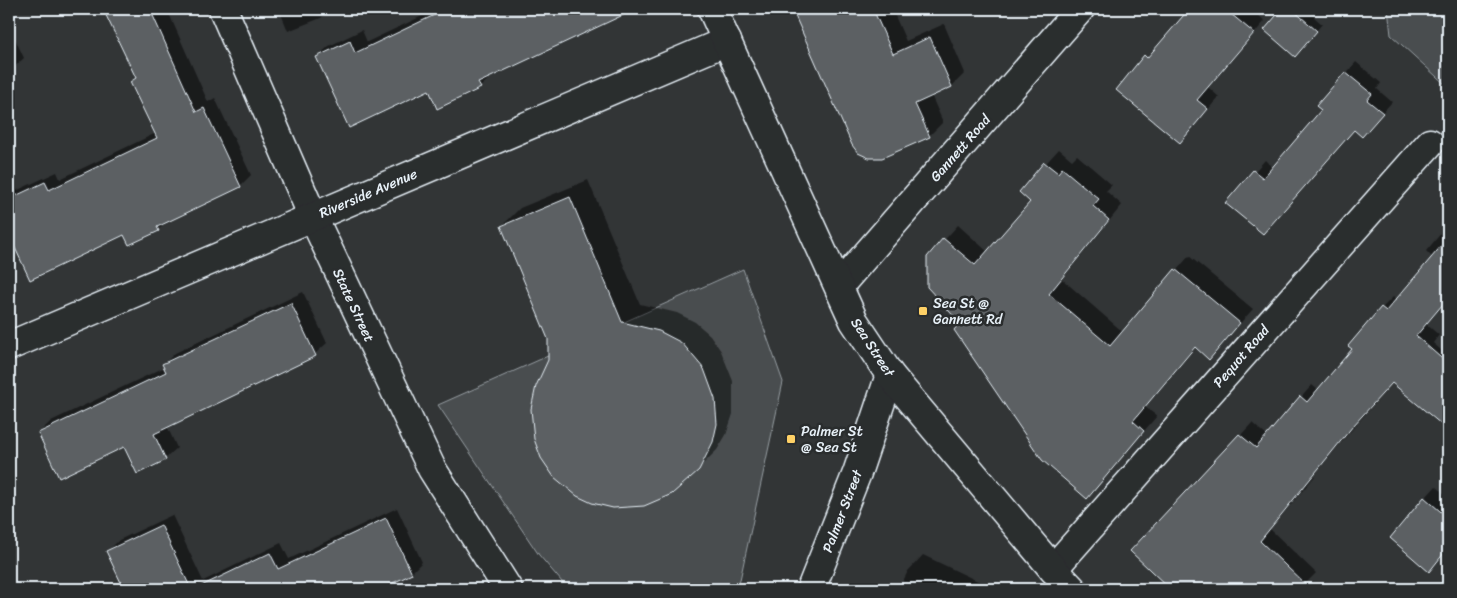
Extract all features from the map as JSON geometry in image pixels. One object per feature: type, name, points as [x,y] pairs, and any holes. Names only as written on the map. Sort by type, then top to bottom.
[{"type":"street","name":"State Street","points":[[223,9],[312,217],[432,469],[497,586]]},
{"type":"street","name":"Sea Street","points":[[712,9],[854,321],[890,375],[1053,569],[1072,589]]},
{"type":"street","name":"Gannett Road","points":[[839,286],[1080,9]]},
{"type":"street","name":"Riverside Avenue","points":[[9,346],[727,41]]},
{"type":"street","name":"Pequot Road","points":[[1053,569],[1430,143]]},
{"type":"street","name":"Palmer Street","points":[[811,589],[857,473],[890,375]]},
{"type":"shaded area","points":[[1388,9],[1448,9],[1448,87],[1391,35]]},
{"type":"shaded area","points":[[743,269],[783,382],[738,589],[568,589],[539,555],[438,405]]},
{"type":"building","points":[[103,9],[150,9],[196,112],[204,108],[241,187],[157,227],[159,231],[129,245],[124,235],[30,280],[9,235],[9,199],[45,182],[49,190],[157,138],[130,82],[136,78]]},
{"type":"building","points":[[447,9],[636,9],[478,83],[481,88],[437,109],[429,90],[349,128],[316,57],[350,41],[355,53]]},
{"type":"building","points":[[792,9],[873,9],[893,54],[930,37],[952,87],[915,104],[930,137],[882,158],[869,158],[858,153],[852,145]]},
{"type":"building","points":[[1189,9],[1225,9],[1254,33],[1197,100],[1208,109],[1180,143],[1116,90],[1144,55],[1147,58]]},
{"type":"building","points":[[1282,9],[1292,9],[1317,31],[1295,57],[1264,30]]},
{"type":"building","points":[[1345,72],[1372,94],[1367,100],[1383,113],[1362,137],[1354,130],[1263,234],[1225,203],[1253,170],[1263,178],[1321,110],[1316,106]]},
{"type":"building","points":[[1044,162],[1058,173],[1062,168],[1099,199],[1093,206],[1109,220],[1049,294],[1110,346],[1175,269],[1240,323],[1209,360],[1195,347],[1133,421],[1144,431],[1087,499],[1042,460],[954,330],[960,323],[927,287],[927,257],[943,238],[975,265],[1030,202],[1019,192]]},
{"type":"building","points":[[570,197],[622,322],[659,331],[682,343],[704,369],[715,399],[717,424],[713,442],[699,470],[672,494],[644,506],[613,508],[592,503],[577,496],[554,477],[541,458],[534,439],[531,409],[536,386],[548,360],[548,339],[501,226]]},
{"type":"building","points":[[1448,238],[1448,298],[1416,336],[1448,364],[1448,430],[1392,383],[1353,426],[1260,541],[1310,589],[1170,589],[1130,551],[1239,434],[1256,448],[1300,396],[1307,402],[1352,349],[1348,346],[1381,307],[1386,311]]},
{"type":"building","points":[[291,303],[316,356],[154,434],[166,460],[137,474],[124,447],[59,478],[38,433],[166,372],[162,364]]},
{"type":"building","points":[[1424,497],[1448,518],[1448,548],[1429,572],[1390,538]]},
{"type":"building","points":[[386,518],[412,574],[380,589],[195,589],[270,553],[278,569]]},
{"type":"building","points":[[161,525],[191,589],[124,589],[106,551]]},
{"type":"place","name":"Sea St @ Gannett Rd","points":[[923,311]]},
{"type":"place","name":"Palmer St @ Sea St","points":[[791,439]]}]
